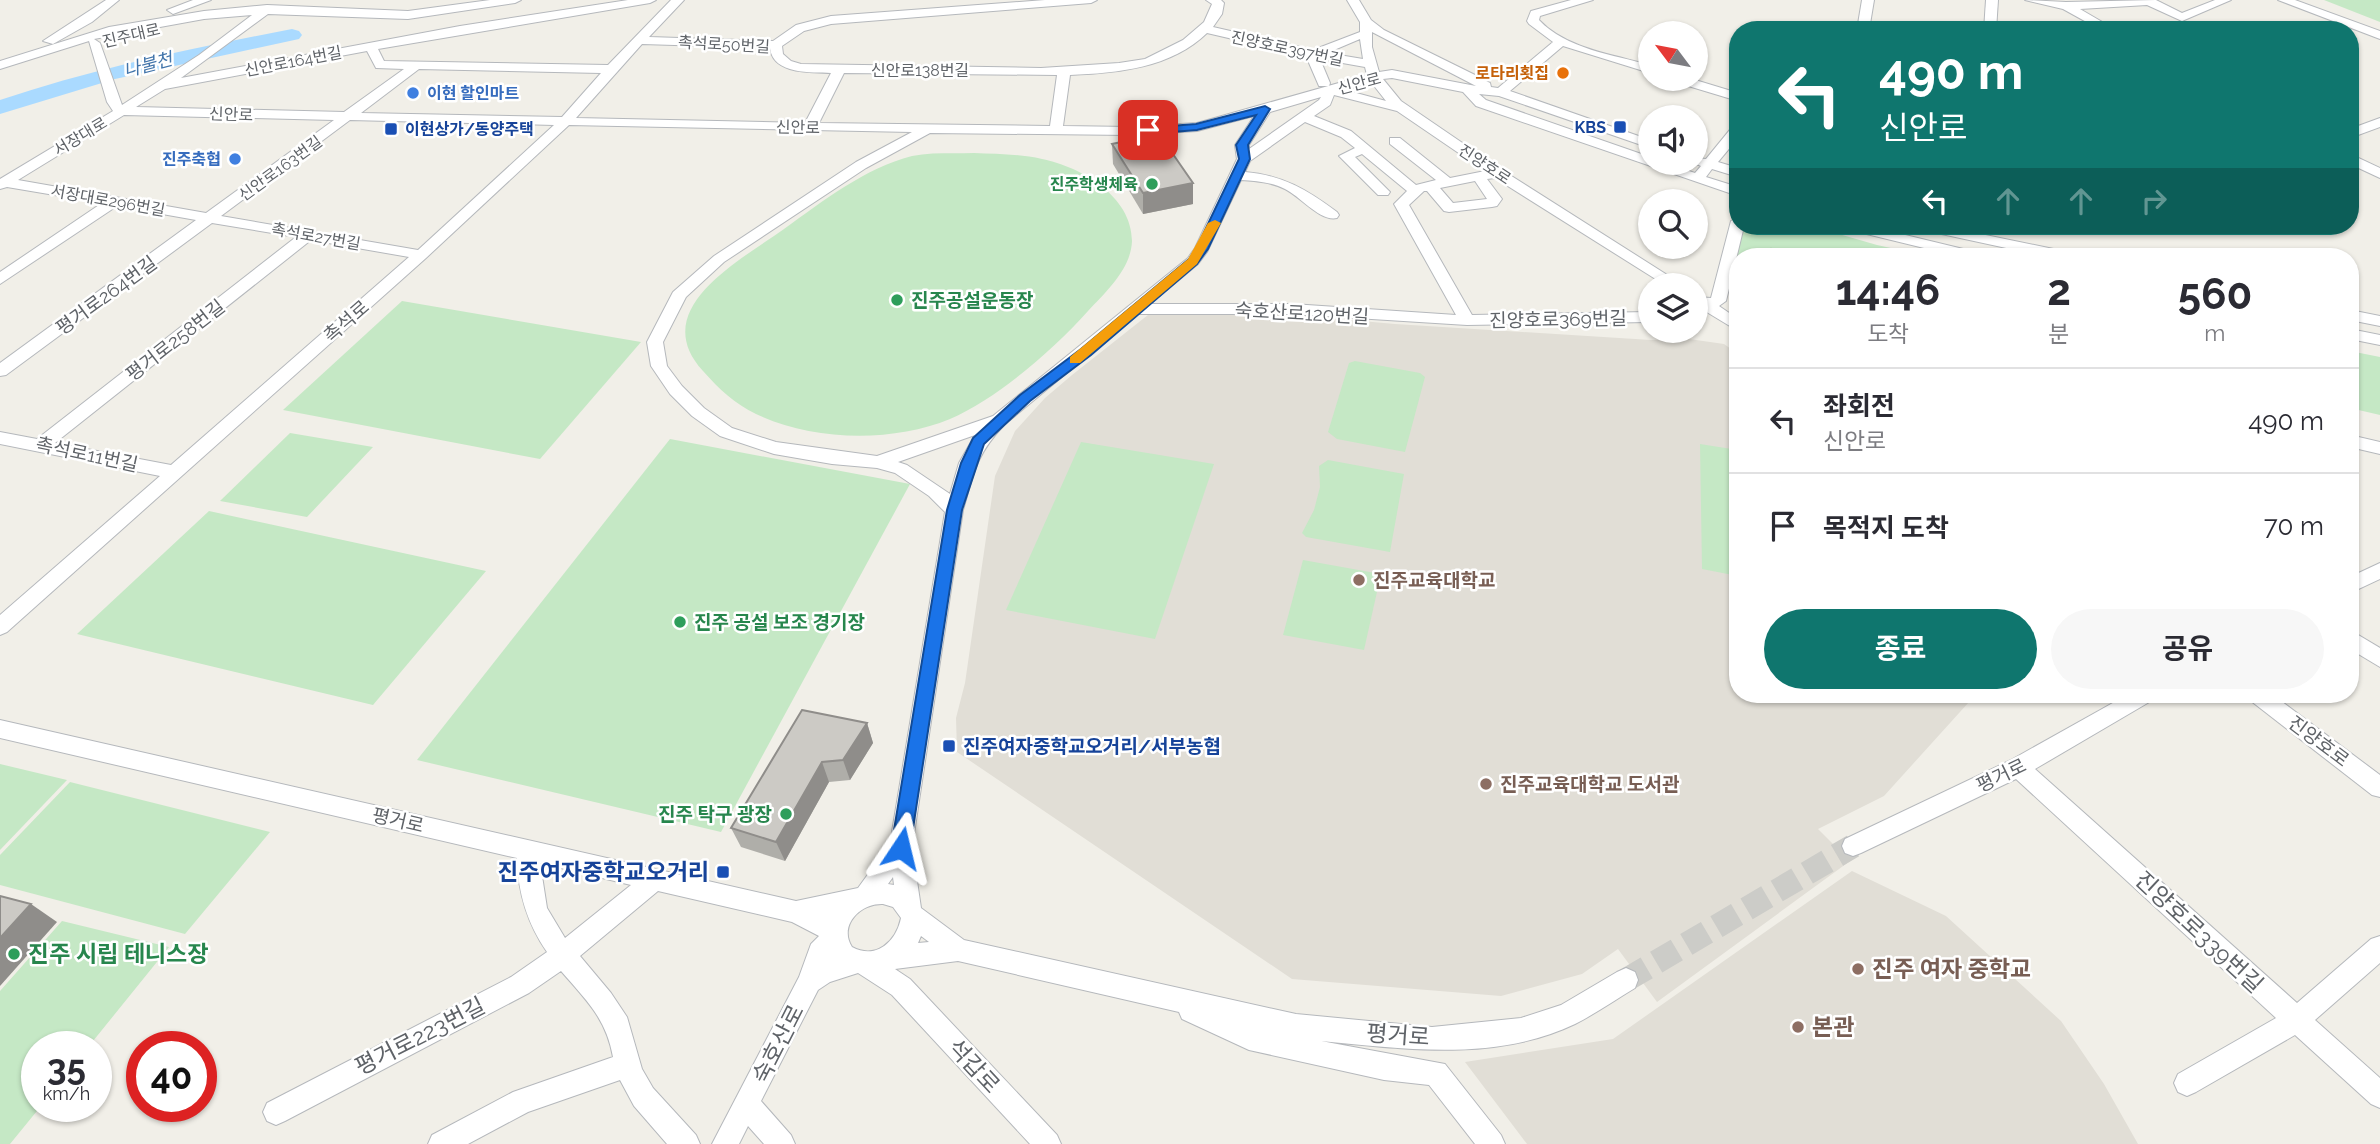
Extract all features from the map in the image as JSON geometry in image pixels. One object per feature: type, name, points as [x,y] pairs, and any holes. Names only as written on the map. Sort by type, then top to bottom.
[{"type":"street","points":[[15,60],[88,19],[113,0]]},
{"type":"street","points":[[109,31],[205,0]]},
{"type":"street","name":"진주대로","points":[[0,73],[96,49],[141,32],[265,10],[278,0]]},
{"type":"street","points":[[265,10],[408,15],[514,0]]},
{"type":"street","points":[[611,69],[380,65],[371,46],[650,0]]},
{"type":"street","name":"촉석로","points":[[0,627],[421,255],[567,120],[611,69],[678,0]]},
{"type":"street","points":[[776,45],[800,28],[831,20],[1091,0]]},
{"type":"street","points":[[1205,29],[1218,11],[1218,3],[1212,0]]},
{"type":"street","points":[[1353,0],[1366,22],[1415,52],[1497,91],[1562,41]]},
{"type":"street","points":[[1864,21],[1868,0]]},
{"type":"street","points":[[1991,21],[1992,0]]},
{"type":"street","points":[[2031,0],[2066,6],[2149,1],[2182,17],[2225,0]]},
{"type":"street","points":[[2284,0],[2342,21]]},
{"type":"street","points":[[1581,1],[1535,14],[1533,21],[1538,28],[1562,41],[1638,65]]},
{"type":"street","points":[[2066,6],[2094,21]]},
{"type":"street","name":"진주대로","points":[[0,65],[109,31],[204,15],[265,10]]},
{"type":"street","name":"서장대로","points":[[2,183],[117,106],[159,86],[243,29],[265,10]]},
{"type":"street","points":[[1241,160],[1325,102],[1327,87],[1366,22]]},
{"type":"street","points":[[1366,22],[1366,47],[1372,70]]},
{"type":"street","points":[[2359,27],[2380,35]]},
{"type":"street","name":"진양호로397번길","points":[[1205,29],[1341,60],[1372,70]]},
{"type":"street","name":"신안로138번길","points":[[839,70],[1064,71],[1139,64],[1169,54],[1205,29]]},
{"type":"street","points":[[1358,35],[1312,55],[1327,87],[1398,106],[1397,94],[1442,83]]},
{"type":"street","name":"촉석로50번길","points":[[640,40],[776,45],[777,55],[788,64],[800,68],[839,70]]},
{"type":"street","name":"신안로164번길","points":[[159,86],[371,46]]},
{"type":"street","points":[[96,49],[117,106]]},
{"type":"street","points":[[349,118],[416,66]]},
{"type":"street","points":[[810,127],[839,70]]},
{"type":"street","name":"신안로","points":[[117,106],[349,118],[567,120],[929,130],[1056,131],[1197,127],[1312,96],[1327,87],[1372,70],[1467,89],[1497,91],[1638,140]]},
{"type":"street","name":"진양호로","points":[[1372,70],[1398,106],[1497,173],[1656,273]]},
{"type":"street","points":[[1056,131],[1064,71]]},
{"type":"street","points":[[1708,88],[1729,94]]},
{"type":"street","name":"신안로","points":[[1467,89],[1481,103],[1638,157]]},
{"type":"street","points":[[901,848],[862,897],[842,912],[835,934],[841,952],[875,961],[909,939],[910,911],[901,848],[954,510],[968,463],[978,442],[998,421],[1137,309],[1198,255],[1265,109]]},
{"type":"street","points":[[1304,117],[1336,127],[1415,191]]},
{"type":"street","name":"신안로163번길","points":[[211,218],[349,118]]},
{"type":"street","points":[[2359,130],[2380,122]]},
{"type":"street","points":[[1197,127],[1229,133],[1241,160],[1272,178],[1288,183],[1332,215]]},
{"type":"street","points":[[929,130],[861,165],[719,259],[679,295],[655,342],[659,366],[676,390],[698,412],[726,432],[774,448],[832,458],[878,462],[901,469],[918,479],[954,510]]},
{"type":"street","points":[[1708,156],[1729,137]]},
{"type":"street","points":[[1395,141],[1447,182]]},
{"type":"street","points":[[1364,149],[1346,156],[1383,192]]},
{"type":"street","points":[[2359,163],[2380,174]]},
{"type":"street","points":[[1708,164],[1729,170]]},
{"type":"street","points":[[1467,320],[1401,204],[1415,191],[1430,186],[1497,173]]},
{"type":"street","name":"신안로","points":[[1686,175],[1729,189]]},
{"type":"street","points":[[1697,179],[1698,175]]},
{"type":"street","points":[[1430,186],[1449,208],[1492,203],[1495,199],[1478,176]]},
{"type":"street","name":"서장대로296번길","points":[[2,183],[211,218]]},
{"type":"street","points":[[0,279],[114,202]]},
{"type":"street","name":"촉석로27번길","points":[[211,218],[421,255]]},
{"type":"street","name":"평거로264번길","points":[[0,371],[211,218]]},
{"type":"street","name":"평거로258번길","points":[[42,444],[308,235]]},
{"type":"street","points":[[1888,235],[1941,248]]},
{"type":"street","points":[[1991,235],[2036,248]]},
{"type":"street","points":[[1708,303],[1718,301],[1729,273]]},
{"type":"street","name":"숙호산로120번길","points":[[1137,309],[1292,309],[1467,320]]},
{"type":"street","points":[[1708,309],[1729,321]]},
{"type":"street","name":"진양호로369번길","points":[[1467,320],[1638,317]]},
{"type":"street","points":[[2359,317],[2380,321]]},
{"type":"street","points":[[2359,336],[2380,341]]},
{"type":"street","points":[[878,462],[998,421]]},
{"type":"street","name":"촉석로11번길","points":[[0,438],[42,444],[173,472]]},
{"type":"street","points":[[2359,444],[2380,448]]},
{"type":"street","points":[[2359,581],[2380,570]]},
{"type":"street","points":[[2359,645],[2380,660]]},
{"type":"street","name":"평거로","points":[[1853,846],[2019,768],[2130,703]]},
{"type":"street","name":"진양호로","points":[[2268,703],[2380,788]]},
{"type":"street","name":"평거로","points":[[0,729],[796,912]]},
{"type":"street","name":"진양호로339번길","points":[[2019,768],[2223,952],[2295,1021],[2380,1095]]},
{"type":"street","points":[[528,850],[527,880],[545,933],[562,956],[597,993],[620,1030],[627,1065],[656,1117],[687,1144]]},
{"type":"street","name":"평거로223번길","points":[[276,1112],[520,985],[562,956],[654,879]]},
{"type":"street","points":[[796,912],[862,897],[890,894],[958,950]]},
{"type":"street","points":[[796,912],[835,934]]},
{"type":"street","name":"숙호산로","points":[[725,1144],[809,982],[815,961],[835,934]]},
{"type":"street","points":[[2187,1083],[2295,1021],[2380,947]]},
{"type":"street","points":[[809,982],[823,972],[875,961],[958,950]]},
{"type":"street","name":"평거로","points":[[958,950],[1296,1026],[1433,1038],[1521,1030],[1567,1015],[1626,980]]},
{"type":"street","name":"석갑로","points":[[875,961],[1042,1142]]},
{"type":"street","name":"평거로","points":[[1161,995],[1249,1038],[1384,1067],[1436,1073],[1492,1144]]},
{"type":"street","points":[[441,1144],[522,1101],[627,1065]]},
{"type":"street","name":"숙호산로","points":[[747,1105],[782,1144]]},
{"type":"shaded area","name":"진주교육대학교","points":[[1153,311],[1282,314],[1638,339],[1638,343],[1724,344],[1729,348],[1729,703],[1968,703],[1884,796],[1818,829],[1850,861],[1657,1002],[1618,949],[1582,974],[1501,996],[1292,979],[957,752],[956,718],[965,683],[995,476],[1015,431],[1045,398]]},
{"type":"shaded area","name":"진주 여자 중학교","points":[[1852,871],[1946,916],[2061,1021],[2104,1084],[2138,1144],[1527,1144],[1465,1062],[1613,1039]]},
{"type":"green space","points":[[2324,0],[2380,0],[2380,22]]},
{"type":"green space","name":"진주공설운동장","points":[[974,153],[1034,157],[1073,169],[1102,186],[1114,197],[1130,225],[1131,251],[1116,279],[1074,326],[1024,372],[987,399],[950,419],[903,432],[852,436],[802,430],[756,414],[728,396],[703,371],[688,348],[686,327],[692,307],[706,288],[724,271],[861,177],[912,156]]},
{"type":"green space","points":[[1739,235],[1842,235],[1891,248],[1736,248]]},
{"type":"green space","points":[[402,301],[641,342],[540,459],[283,410]]},
{"type":"green space","points":[[2359,353],[2380,357],[2380,415],[2359,410]]},
{"type":"green space","points":[[1355,361],[1420,373],[1425,377],[1405,452],[1337,439],[1328,432],[1349,363]]},
{"type":"green space","points":[[290,433],[373,447],[307,517],[220,501]]},
{"type":"green space","name":"진주 공설 보조 경기장","points":[[670,439],[910,484],[721,832],[417,760]]},
{"type":"green space","points":[[1081,442],[1214,464],[1155,639],[1006,610]]},
{"type":"green space","points":[[1700,444],[1729,449],[1729,574],[1702,569]]},
{"type":"green space","points":[[1328,460],[1404,474],[1390,552],[1306,537],[1302,533],[1314,510],[1320,487],[1319,466]]},
{"type":"green space","points":[[209,511],[486,571],[373,705],[77,634]]},
{"type":"green space","points":[[1303,560],[1381,574],[1364,650],[1283,635]]},
{"type":"green space","points":[[0,764],[67,780],[0,850]]},
{"type":"green space","points":[[70,782],[270,832],[185,934],[0,885],[0,855]]},
{"type":"green space","points":[[62,921],[169,947],[101,1031],[21,1031],[21,1122],[28,1122],[10,1144],[0,1144],[0,991]]},
{"type":"building","points":[[1159,134],[1193,183],[1143,193],[1112,144]]},
{"type":"building","points":[[802,710],[867,723],[843,760],[822,762],[776,842],[731,828]]},
{"type":"building","points":[[0,896],[31,904],[0,938]]},
{"type":"waterway","name":"나불천","points":[[0,107],[108,74],[292,35],[286,37]]},
{"type":"tunnel","points":[[1626,980],[1853,846]]},
{"type":"slow traffic","points":[[1075,360],[1193,261],[1215,223]]},
{"type":"place","name":"로타리횟집","points":[[1563,73]]},
{"type":"place","name":"이현 할인마트","points":[[413,93]]},
{"type":"place","name":"KBS","points":[[1620,127]]},
{"type":"place","name":"이현상가/동양주택","points":[[391,129]]},
{"type":"place","name":"진주축협","points":[[235,159]]},
{"type":"place","name":"진주학생체육","points":[[1152,184]]},
{"type":"place","name":"진주공설운동장","points":[[897,300]]},
{"type":"place","name":"진주교육대학교","points":[[1359,580]]},
{"type":"place","name":"진주 공설 보조 경기장","points":[[680,622]]},
{"type":"place","name":"진주여자중학교오거리/서부농협","points":[[949,746]]},
{"type":"place","name":"진주교육대학교 도서관","points":[[1486,784]]},
{"type":"place","name":"진주 탁구 광장","points":[[786,814]]},
{"type":"place","name":"진주여자중학교오거리","points":[[723,872]]},
{"type":"place","name":"진주 시립 테니스장","points":[[14,954]]},
{"type":"place","name":"진주 여자 중학교","points":[[1858,969]]},
{"type":"place","name":"본관","points":[[1798,1027]]},
{"type":"route","points":[[901,848],[954,510],[968,463],[978,442],[1025,398],[1086,352],[1193,261],[1202,249],[1244,159],[1242,145],[1265,109],[1197,127],[1148,130]]}]
